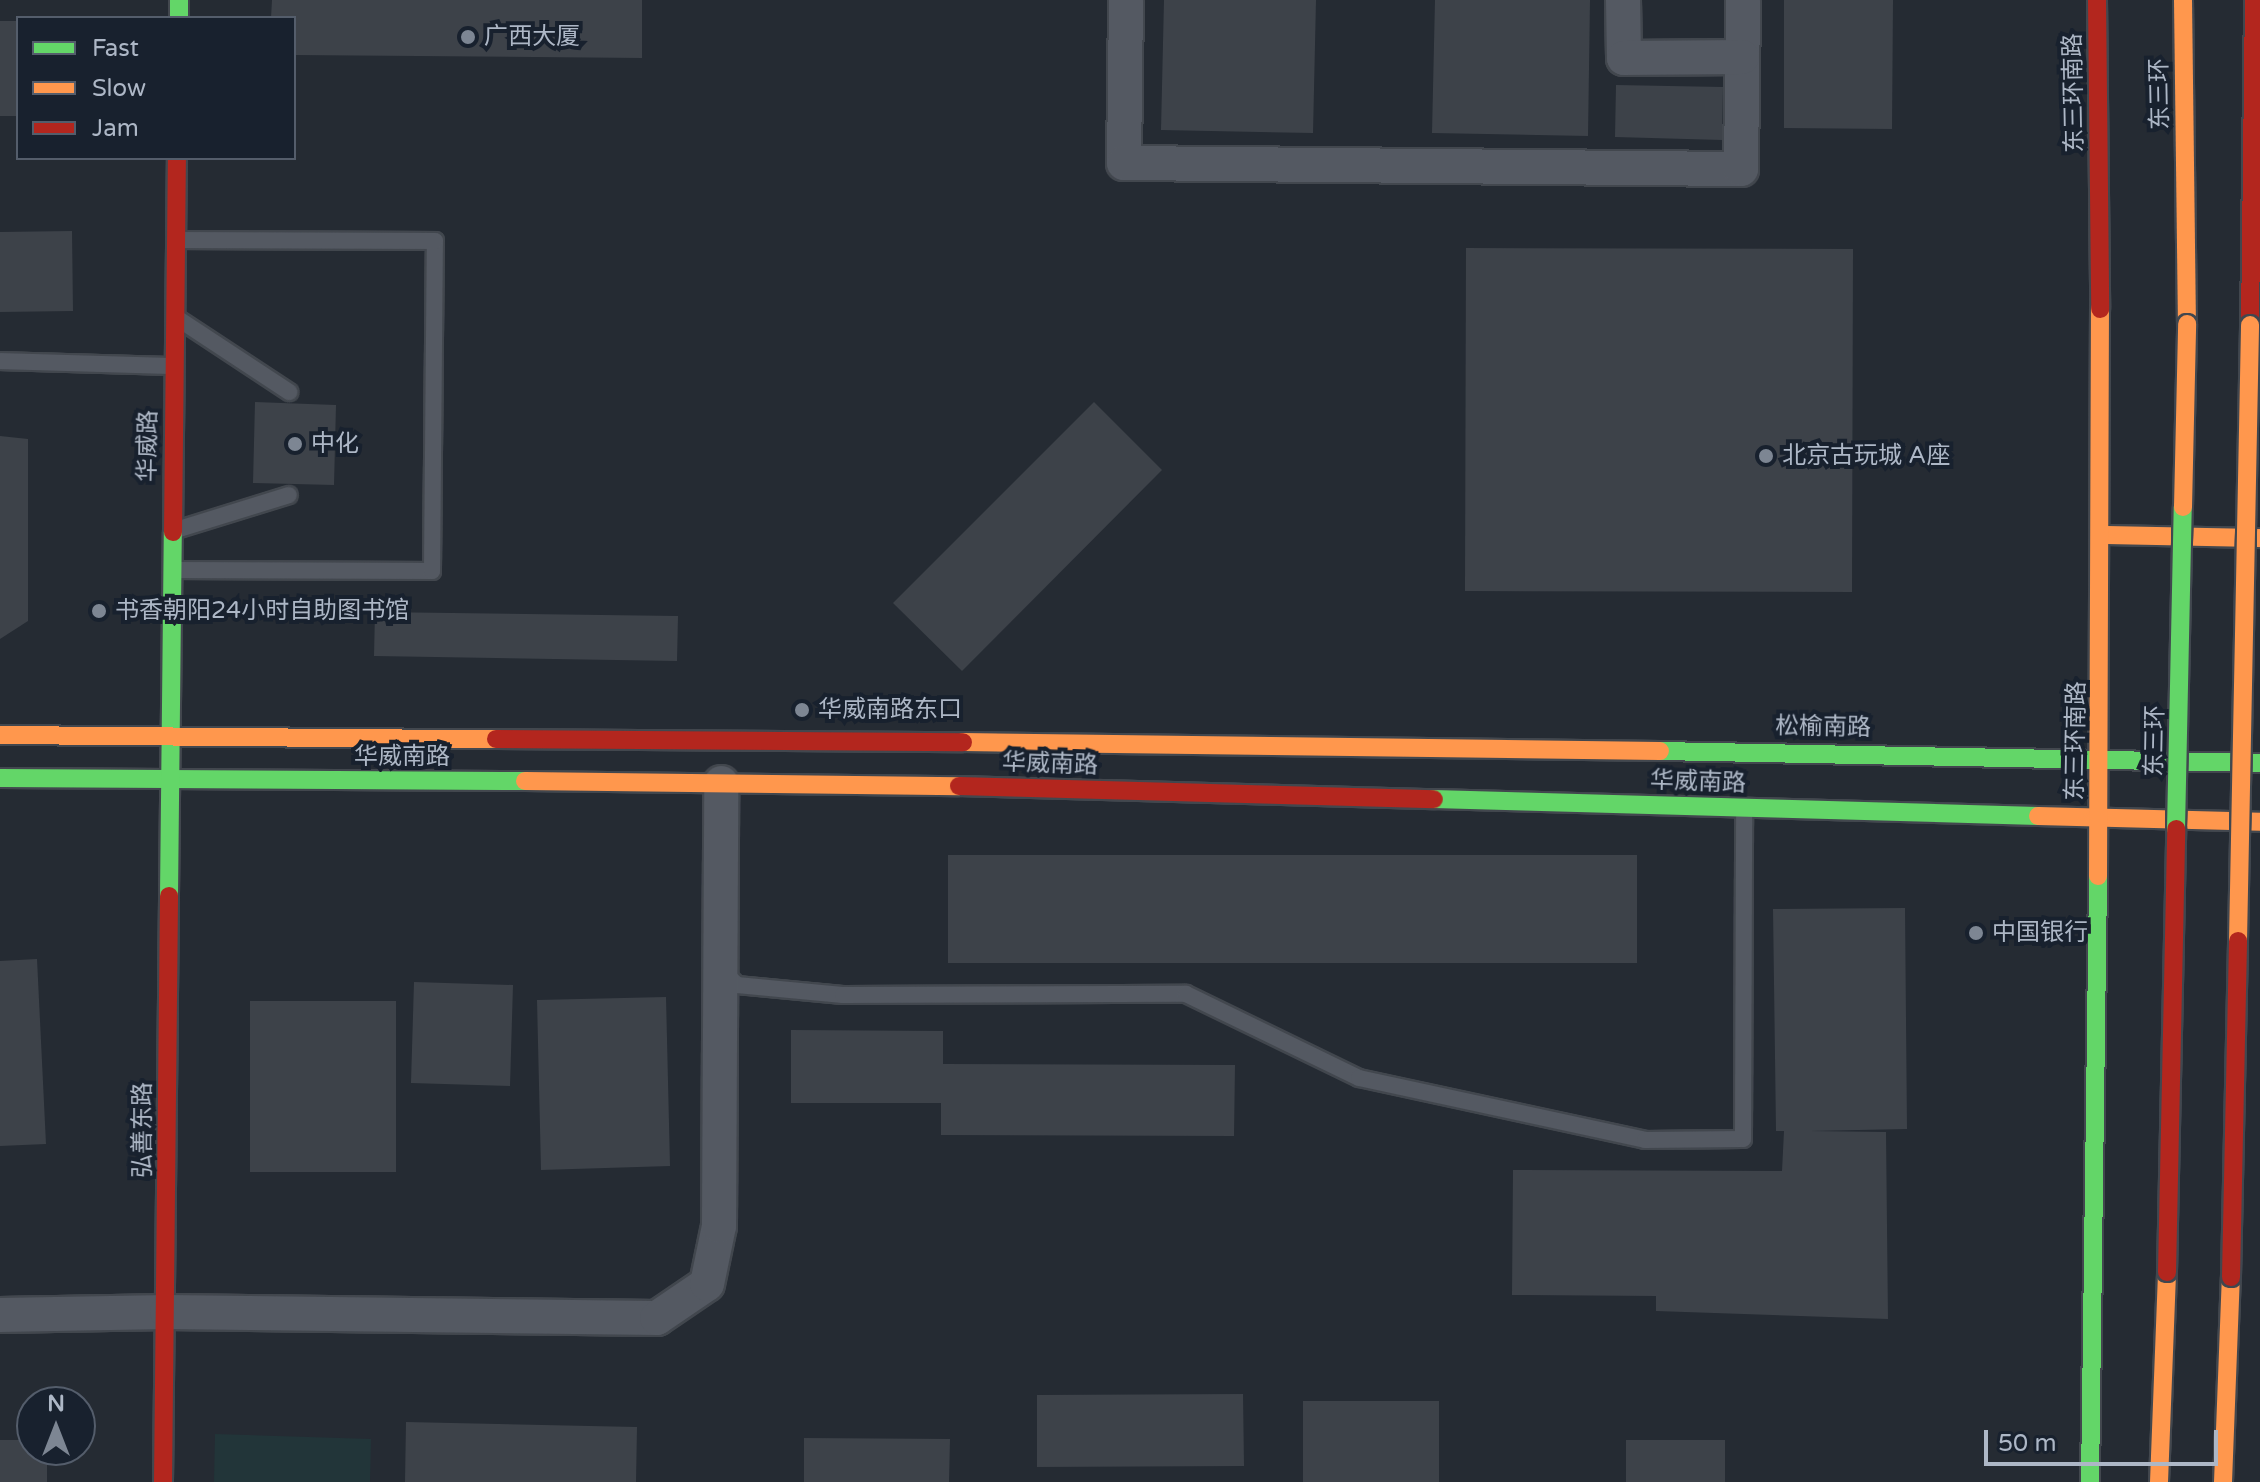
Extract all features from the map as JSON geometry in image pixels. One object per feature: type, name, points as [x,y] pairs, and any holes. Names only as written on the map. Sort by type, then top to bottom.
[{"type":"main road","name":"东三环南路","points":[[2090,1482],[2103,535],[2097,0]]},
{"type":"main road","name":"东三环","points":[[2159,1482],[2167,1272],[2187,324],[2183,0]]},
{"type":"main road","points":[[2223,1482],[2231,1277],[2254,0]]},
{"type":"main road","name":"华威路","points":[[167,735],[177,160]]},
{"type":"main road","points":[[2103,535],[2260,538]]},
{"type":"main road","name":"华威南路","points":[[0,735],[1385,745]]},
{"type":"main road","name":"弘善东路","points":[[163,1482],[167,1312],[167,735]]},
{"type":"main road","name":"松榆南路","points":[[1385,745],[2100,757],[2260,763]]},
{"type":"main road","name":"华威南路","points":[[0,778],[721,783],[2260,822]]},
{"type":"street","points":[[1126,0],[1124,163],[1741,169],[1743,0]]},
{"type":"street","points":[[1623,0],[1624,58],[1742,57]]},
{"type":"street","points":[[0,1315],[167,1312],[657,1318],[707,1284],[719,1226],[721,783]]},
{"type":"lane","points":[[170,570],[432,571],[435,241],[175,240]]},
{"type":"lane","points":[[174,316],[289,392]]},
{"type":"lane","points":[[0,361],[173,366]]},
{"type":"lane","points":[[170,532],[289,495]]},
{"type":"lane","points":[[721,969],[737,985],[843,995],[1186,994],[1359,1078],[1645,1140],[1743,1139],[1744,807]]},
{"type":"green space","points":[[215,1434],[371,1439],[370,1482],[214,1482]]},
{"type":"building","name":"广西大厦","points":[[272,0],[642,0],[642,58],[296,55],[296,16],[271,16]]},
{"type":"building","points":[[1164,0],[1316,0],[1313,133],[1161,130]]},
{"type":"building","points":[[1435,0],[1590,0],[1588,136],[1432,133]]},
{"type":"building","points":[[1784,0],[1893,0],[1892,129],[1784,128]]},
{"type":"building","points":[[0,21],[16,21],[16,116],[0,116]]},
{"type":"building","points":[[1616,85],[1723,87],[1722,140],[1615,137]]},
{"type":"building","points":[[72,231],[73,311],[0,312],[0,232]]},
{"type":"building","points":[[1466,248],[1853,249],[1852,592],[1465,591]]},
{"type":"building","name":"中化","points":[[255,402],[336,405],[334,485],[253,483]]},
{"type":"building","points":[[1094,402],[1162,470],[962,671],[893,603]]},
{"type":"building","points":[[0,436],[28,439],[28,621],[0,639]]},
{"type":"building","points":[[375,612],[678,616],[677,661],[374,656]]},
{"type":"building","points":[[948,855],[1637,855],[1637,963],[948,963]]},
{"type":"building","points":[[1905,908],[1907,1129],[1810,1131],[1886,1132],[1888,1319],[1656,1311],[1656,1296],[1512,1295],[1513,1170],[1782,1171],[1784,1131],[1776,1131],[1773,909]]},
{"type":"building","points":[[37,959],[46,1144],[0,1146],[0,961]]},
{"type":"building","points":[[414,982],[513,985],[510,1086],[411,1083]]},
{"type":"building","points":[[666,997],[670,1166],[541,1170],[537,1000]]},
{"type":"building","points":[[250,1001],[396,1001],[396,1172],[250,1172]]},
{"type":"building","points":[[791,1030],[943,1031],[943,1064],[1235,1065],[1234,1136],[941,1135],[941,1103],[791,1103]]},
{"type":"building","points":[[1243,1394],[1244,1466],[1037,1467],[1037,1395]]},
{"type":"building","points":[[1303,1401],[1439,1401],[1439,1482],[1303,1482]]},
{"type":"building","points":[[406,1422],[637,1427],[636,1482],[405,1482]]},
{"type":"building","points":[[804,1438],[950,1439],[949,1482],[804,1482]]},
{"type":"building","points":[[0,1440],[16,1440],[16,1466],[47,1466],[47,1482],[0,1482]]},
{"type":"building","points":[[1626,1440],[1725,1440],[1725,1482],[1626,1482]]},
{"type":"traffic: fast","points":[[179,0],[179,16]]},
{"type":"traffic: fast","points":[[2176,829],[2183,507]]},
{"type":"traffic: fast","points":[[169,896],[173,532]]},
{"type":"traffic: fast","points":[[1660,751],[2260,763]]},
{"type":"traffic: fast","points":[[0,778],[525,781]]},
{"type":"traffic: fast","points":[[1434,799],[2038,816]]},
{"type":"traffic: fast","points":[[2090,1482],[2098,876]]},
{"type":"traffic: slow","points":[[2183,0],[2187,324]]},
{"type":"traffic: slow","points":[[2098,876],[2100,309]]},
{"type":"traffic: slow","points":[[2183,507],[2187,324]]},
{"type":"traffic: slow","points":[[2238,941],[2250,325]]},
{"type":"traffic: slow","points":[[2103,535],[2260,538]]},
{"type":"traffic: slow","points":[[0,735],[496,739]]},
{"type":"traffic: slow","points":[[963,742],[1660,751]]},
{"type":"traffic: slow","points":[[525,781],[959,786]]},
{"type":"traffic: slow","points":[[2038,816],[2260,822]]},
{"type":"traffic: slow","points":[[2159,1482],[2167,1272]]},
{"type":"traffic: slow","points":[[2223,1482],[2231,1277]]},
{"type":"traffic: jam","points":[[2097,0],[2100,309]]},
{"type":"traffic: jam","points":[[2250,325],[2254,0]]},
{"type":"traffic: jam","points":[[173,532],[177,160]]},
{"type":"traffic: jam","points":[[496,739],[963,742]]},
{"type":"traffic: jam","points":[[959,786],[1434,799]]},
{"type":"traffic: jam","points":[[2167,1272],[2176,829]]},
{"type":"traffic: jam","points":[[163,1482],[169,896]]},
{"type":"traffic: jam","points":[[2231,1277],[2238,941]]},
{"type":"place","name":"广西大厦","points":[[468,37]]},
{"type":"place","name":"中化","points":[[295,444]]},
{"type":"place","name":"北京古玩城 A座","points":[[1766,456]]},
{"type":"place","name":"书香朝阳24小时自助图书馆","points":[[99,611]]},
{"type":"place","name":"华威南路东口","points":[[802,710]]},
{"type":"place","name":"中国银行","points":[[1976,933]]}]
